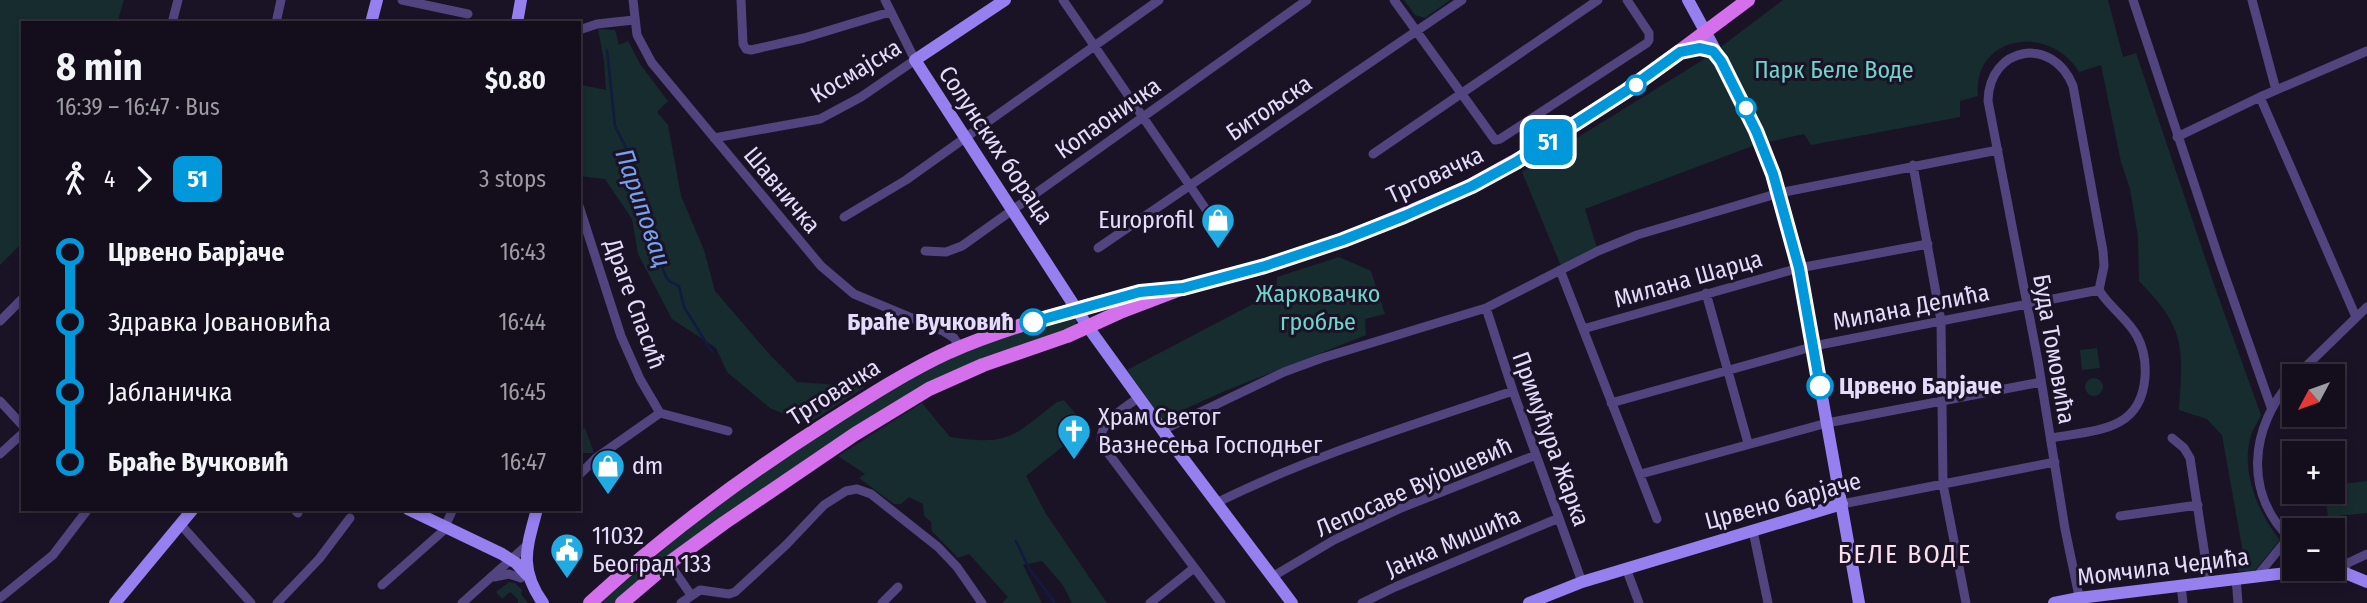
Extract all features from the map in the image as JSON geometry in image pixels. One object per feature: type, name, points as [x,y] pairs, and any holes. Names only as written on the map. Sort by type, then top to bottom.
[{"type":"main road","name":"Трговачка","points":[[622,603],[669,563],[817,459],[929,389],[983,365],[1088,327],[1183,288],[1265,266],[1343,240],[1472,186],[1516,162],[1633,87],[1748,0]]},
{"type":"main road","points":[[1680,52],[1707,49],[1713,51],[1721,61]]},
{"type":"main road","name":"Трговачка","points":[[590,603],[656,544],[743,479],[887,386],[960,347],[1008,329],[1077,309],[1147,291],[1183,288]]},
{"type":"street","points":[[173,21],[178,0]]},
{"type":"street","points":[[276,21],[281,0]]},
{"type":"street","points":[[372,21],[377,0]]},
{"type":"street","points":[[402,0],[446,5],[468,14]]},
{"type":"street","points":[[517,21],[521,0]]},
{"type":"street","name":"Шавничка","points":[[633,0],[634,20],[640,43],[652,63],[835,281],[872,303],[949,334],[960,347]]},
{"type":"street","points":[[741,0],[743,44],[746,49],[751,50],[891,12]]},
{"type":"street","name":"Солунских бораца","points":[[885,0],[915,60],[1088,327]]},
{"type":"street","name":"Космајска","points":[[713,138],[820,119],[861,97],[1005,0]]},
{"type":"street","points":[[1063,0],[1218,227]]},
{"type":"street","points":[[844,217],[884,195],[1159,0]]},
{"type":"street","name":"Копаоничка","points":[[925,251],[946,252],[957,249],[1307,0]]},
{"type":"street","points":[[1394,0],[1493,139],[1500,139],[1647,43],[1649,33],[1627,0]]},
{"type":"street","name":"Битољска","points":[[1098,248],[1462,0]]},
{"type":"street","points":[[1373,154],[1598,0]]},
{"type":"street","points":[[1688,0],[1756,131],[1779,192],[1799,268],[1859,603]]},
{"type":"street","points":[[2133,0],[2177,137],[2271,407]]},
{"type":"street","points":[[2252,0],[2276,90]]},
{"type":"street","points":[[581,29],[597,24],[634,20]]},
{"type":"street","points":[[2177,137],[2260,97],[2367,51]]},
{"type":"street","name":"Буда Томовића","points":[[2079,601],[1988,101],[1992,78],[1998,68],[2018,55],[2035,54],[2052,59],[2068,75],[2073,86],[2103,251],[2099,290]]},
{"type":"street","points":[[2260,97],[2356,317]]},
{"type":"street","points":[[1163,429],[1284,372],[1486,308],[1637,235],[1779,192],[1998,150]]},
{"type":"street","points":[[1913,165],[1941,321],[1942,484],[1966,603]]},
{"type":"street","name":"Драге Спасић","points":[[581,212],[621,336],[640,379],[660,413]]},
{"type":"street","name":"Милана Шарца","points":[[1583,329],[1799,268],[1927,244]]},
{"type":"street","points":[[1560,270],[1657,519]]},
{"type":"street","points":[[2051,438],[2113,426],[2129,417],[2141,396],[2145,366],[2142,348],[2130,325],[2099,290]]},
{"type":"street","name":"Милана Делића","points":[[1611,403],[1813,347],[2099,290]]},
{"type":"street","points":[[1706,293],[1748,443]]},
{"type":"street","points":[[0,321],[21,300]]},
{"type":"street","points":[[2308,364],[2367,307]]},
{"type":"street","name":"Примућура Жарка","points":[[1486,308],[1582,582]]},
{"type":"street","points":[[1088,327],[1292,603]]},
{"type":"street","points":[[1641,474],[1827,423],[2041,382]]},
{"type":"street","points":[[1216,503],[1265,479],[1342,449],[1513,391]]},
{"type":"street","points":[[2282,393],[2271,407],[2259,442],[2259,472],[2265,500],[2282,528]]},
{"type":"street","points":[[1139,397],[1103,426],[1101,442],[1221,603]]},
{"type":"street","points":[[0,401],[21,424]]},
{"type":"street","points":[[581,473],[596,457],[660,413],[728,431]]},
{"type":"street","points":[[0,454],[21,435]]},
{"type":"street","points":[[2172,438],[2185,448],[2189,458],[2209,582]]},
{"type":"street","name":"Лепосаве Вујошевић","points":[[1272,577],[1334,540],[1401,508],[1536,455]]},
{"type":"street","name":"Црвено барјаче","points":[[1528,603],[1626,568],[1842,504],[2055,462]]},
{"type":"street","points":[[681,603],[700,590],[729,594],[735,592],[824,505],[846,491],[857,489],[868,492],[950,558],[982,603]]},
{"type":"street","points":[[2120,516],[2198,505]]},
{"type":"street","points":[[3,597],[52,555],[86,511]]},
{"type":"street","points":[[115,603],[192,511]]},
{"type":"street","points":[[412,511],[511,560],[543,603]]},
{"type":"street","points":[[382,585],[446,527],[452,511]]},
{"type":"street","points":[[524,577],[527,545],[536,511]]},
{"type":"street","points":[[277,603],[319,559],[350,518]]},
{"type":"street","name":"Јанка Мишића","points":[[1362,603],[1559,518]]},
{"type":"street","points":[[181,525],[251,603]]},
{"type":"street","points":[[1753,531],[1768,603]]},
{"type":"street","points":[[463,603],[527,545]]},
{"type":"street","points":[[2259,575],[2282,550]]},
{"type":"street","points":[[2345,565],[2367,554]]},
{"type":"street","points":[[669,563],[691,594]]},
{"type":"street","points":[[1157,601],[1194,568]]},
{"type":"street","points":[[1626,568],[1639,603]]},
{"type":"street","name":"Момчила Чедића","points":[[2054,603],[2282,572]]},
{"type":"street","points":[[2345,572],[2367,582]]},
{"type":"street","points":[[492,578],[509,574],[524,577]]},
{"type":"street","points":[[2236,578],[2238,603]]},
{"type":"street","points":[[2181,585],[2183,603]]},
{"type":"street","points":[[882,603],[898,587]]},
{"type":"green space","points":[[0,0],[124,0],[118,21],[21,21],[21,244],[0,265]]},
{"type":"green space","points":[[1404,0],[1450,0],[1425,18],[1415,15]]},
{"type":"green space","name":"Парк Беле Воде","points":[[1783,0],[2108,0],[2123,57],[2136,53],[2261,415],[2251,435],[2248,449],[2250,477],[2258,504],[2280,540],[2255,570],[2237,571],[2244,558],[2222,435],[2207,419],[2179,410],[2181,370],[2178,340],[2166,312],[2139,281],[2138,237],[2130,189],[2121,162],[2101,65],[2079,72],[2066,56],[2050,46],[2033,42],[2015,43],[2000,49],[1987,60],[1979,75],[1978,96],[1960,101],[1960,117],[1811,145],[1804,134],[1755,145],[1585,209],[1597,248],[1561,266],[1522,172],[1706,58]]},
{"type":"green space","points":[[598,29],[615,30],[619,45],[628,41],[640,64],[668,101],[657,112],[668,125],[681,196],[704,250],[715,291],[797,382],[865,387],[807,424],[770,408],[727,372],[716,348],[672,319],[638,254],[632,219],[605,179],[581,176],[581,87],[606,90]]},
{"type":"green space","name":"Жарковачко гробље","points":[[1339,257],[1371,271],[1385,314],[1365,319],[1366,335],[1162,419],[1127,370],[1276,292],[1277,277]]},
{"type":"green space","points":[[1069,317],[1077,320],[1075,326],[976,361],[616,603],[600,603],[729,494],[890,389],[973,346]]},
{"type":"green space","points":[[2097,348],[2100,368],[2082,370],[2080,350]]},
{"type":"green space","points":[[2094,378],[2100,381],[2103,387],[2100,393],[2094,396],[2088,393],[2085,387],[2088,381]]},
{"type":"green space","points":[[1064,400],[1087,427],[1026,476],[1046,514],[1107,603],[1072,603],[1063,585],[1042,561],[1023,565],[1042,603],[1002,603],[1008,597],[969,554],[958,558],[932,531],[931,522],[924,516],[923,504],[909,497],[901,504],[894,504],[859,478],[865,474],[838,456],[922,403],[950,437],[986,440],[1009,436],[1019,431],[1057,402]]},
{"type":"green space","points":[[585,428],[594,453],[581,453],[581,429]]},
{"type":"green space","points":[[2367,481],[2367,513],[2328,517],[2326,504],[2345,504],[2345,484]]},
{"type":"green space","points":[[509,582],[515,583],[522,590],[521,594],[528,603],[518,603],[518,599],[510,592],[502,599],[496,592]]},
{"type":"waterway","name":"Париповац","points":[[607,50],[615,126],[633,169],[635,195],[666,277],[679,286],[684,307],[712,352]]},
{"type":"waterway","name":"Париповац","points":[[1016,541],[1029,568],[1055,603]]},
{"type":"bus line","name":"51","points":[[1033,322],[1140,292],[1183,288],[1265,266],[1343,240],[1431,205],[1516,162],[1626,91],[1680,52],[1700,48],[1713,51],[1721,61],[1742,99],[1773,174],[1799,268],[1820,386]]},
{"type":"place","name":"Europrofil","points":[[1218,250]]},
{"type":"place","name":"Браће Вучковић","points":[[1033,322]]},
{"type":"place","name":"Црвено Барјаче","points":[[1820,386]]},
{"type":"place","name":"Храм Светог Вазнесења Господњег","points":[[1074,461]]},
{"type":"place","name":"dm","points":[[608,496]]},
{"type":"place","name":"11032 Београд 133","points":[[567,580]]},
{"type":"district","name":"БЕЛЕ ВОДЕ","points":[[1905,554]]}]
